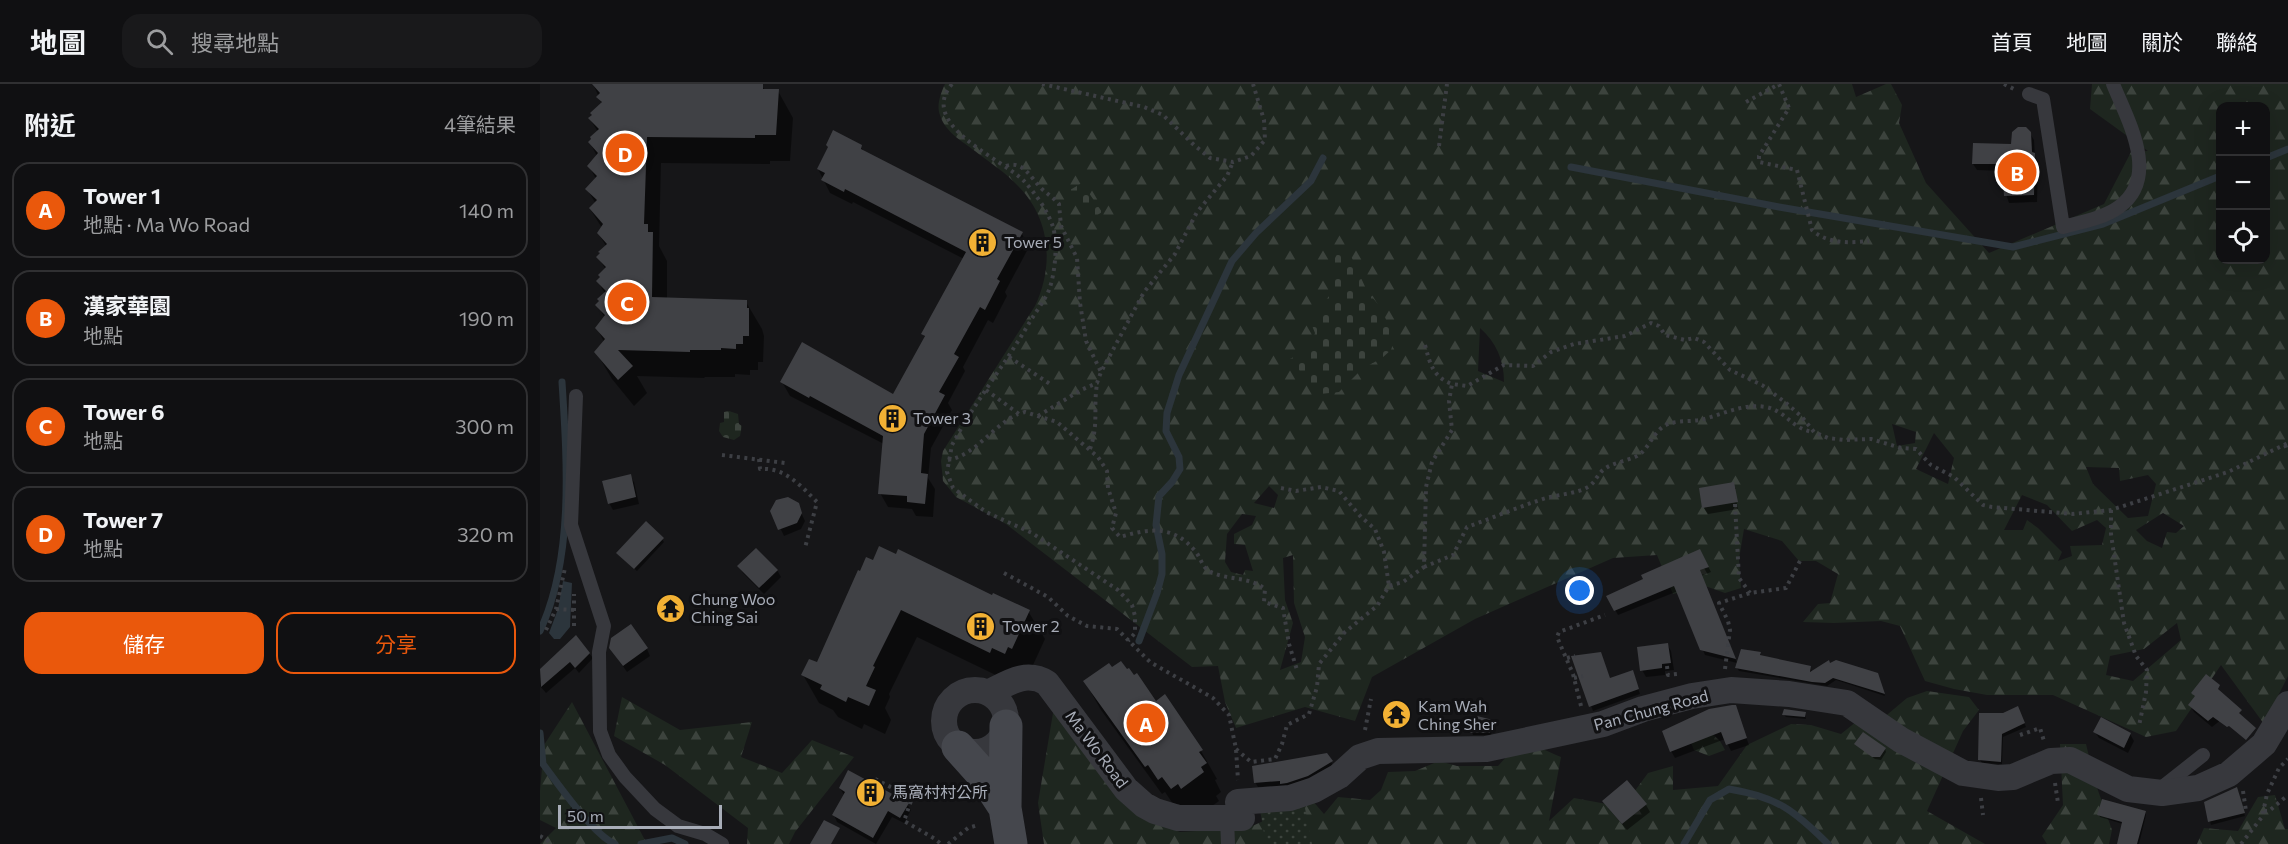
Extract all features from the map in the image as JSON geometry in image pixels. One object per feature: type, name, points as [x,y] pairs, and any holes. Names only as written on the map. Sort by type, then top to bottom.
[{"type":"street","name":"Ma Wo Road","points":[[988,693],[1026,676],[1041,679],[1052,688],[1126,789],[1144,805],[1178,818],[1233,810],[1267,799],[1290,798],[1314,790],[1339,776],[1360,758],[1378,751]]},
{"type":"street","name":"Ma Wo Road","points":[[992,817],[1006,726],[1003,706],[997,698],[988,693],[968,690],[958,694],[945,710],[945,731],[950,740],[984,776],[992,817],[1011,844]]},
{"type":"street","name":"Pan Chung Road","points":[[1378,751],[1486,749],[1603,724],[1643,709],[1692,696],[1731,690],[1789,693],[1847,703],[1901,740],[1963,773],[1980,777],[2013,777],[2051,762],[2070,760],[2128,789],[2162,793],[2198,788],[2229,774],[2264,744],[2288,704]]},
{"type":"street","points":[[958,747],[978,752],[988,749],[996,744],[1006,726]]},
{"type":"lane","points":[[2029,94],[2043,99],[2063,227],[2097,218],[2119,208],[2130,196],[2138,179],[2137,145],[2113,84]]},
{"type":"lane","points":[[576,396],[571,525],[604,626],[599,652],[600,731],[609,756],[655,809],[678,826],[705,834],[722,844]]},
{"type":"lane","points":[[2156,792],[2203,755]]},
{"type":"lane","points":[[1228,844],[1233,810]]},
{"type":"path","points":[[952,84],[944,100],[944,111],[949,122],[969,142],[1006,166],[1024,182],[1045,210],[1053,227],[1056,250],[1049,289],[1009,357],[960,430],[952,445],[947,472],[953,488],[986,512],[1032,533],[1118,590],[1132,605],[1135,616],[1135,633],[1128,641]]},
{"type":"path","points":[[1042,84],[1144,106],[1163,115],[1210,158],[1233,162],[1251,156],[1265,140],[1264,120],[1253,84]]},
{"type":"path","points":[[1439,146],[1447,84]]},
{"type":"path","points":[[1746,102],[1779,84],[1789,108],[1759,156],[1759,162],[1797,170],[1812,230],[1819,236],[1849,243],[1869,241]]},
{"type":"path","points":[[1090,449],[1097,427],[1095,401],[1101,372],[1144,292],[1174,254],[1197,212],[1227,176],[1233,162]]},
{"type":"path","points":[[1006,166],[1009,164],[1023,167],[1059,204],[1061,226],[1077,258],[1080,303],[1086,341],[1101,372]]},
{"type":"path","points":[[1425,345],[1433,370],[1441,380],[1467,386],[1504,365],[1533,366],[1551,352],[1574,344],[1625,336],[1651,323],[1659,326],[1665,335],[1685,340],[1694,338],[1704,342],[1730,370],[1762,385],[1802,417],[1814,432]]},
{"type":"path","points":[[1009,357],[1050,384]]},
{"type":"path","points":[[1037,417],[1097,383]]},
{"type":"path","points":[[1424,567],[1426,488],[1432,462],[1452,430],[1449,401],[1452,384]]},
{"type":"path","points":[[986,390],[1019,414]]},
{"type":"path","points":[[1389,586],[1403,582],[1424,567],[1453,555],[1467,527],[1542,499],[1576,493],[1592,486],[1604,469],[1643,452],[1666,424],[1700,420],[1724,411],[1745,407],[1766,407],[1779,412],[1803,431],[1814,432],[1828,438],[1871,439],[1916,450],[1931,465],[1954,477],[1983,505],[2073,514],[2111,510],[2228,471],[2286,444],[2288,452]]},
{"type":"path","points":[[948,460],[964,454],[1006,420],[1019,414],[1025,412],[1058,422],[1090,449],[1107,471],[1108,488],[1116,513],[1112,528],[1120,537],[1137,532],[1165,530],[1180,538],[1196,552],[1205,569],[1215,574],[1258,583],[1265,589],[1264,602],[1283,608],[1289,644],[1297,670]]},
{"type":"path","points":[[722,455],[785,463]]},
{"type":"path","points":[[759,459],[760,470],[782,472],[817,502],[804,548]]},
{"type":"path","points":[[1236,749],[1251,762],[1275,759],[1287,725],[1309,714],[1317,687],[1319,664],[1345,632],[1377,606],[1389,586],[1384,552],[1375,529],[1361,518],[1339,491],[1322,487],[1296,491],[1281,488]]},
{"type":"path","points":[[1735,504],[1739,578],[1750,592]]},
{"type":"path","points":[[2111,510],[2111,534],[2124,623],[2136,656],[2147,670],[2146,692],[2139,726]]},
{"type":"path","points":[[1727,675],[1724,665],[1730,630],[1719,603],[1750,592],[1786,588],[1802,557]]},
{"type":"path","points":[[546,630],[557,609],[565,568]]},
{"type":"path","points":[[1004,573],[1048,597],[1068,616],[1087,626],[1117,629],[1149,662],[1213,698],[1229,715],[1236,749],[1233,810]]},
{"type":"path","points":[[557,609],[573,610]]},
{"type":"path","points":[[1584,716],[1574,678],[1557,636],[1559,632],[1605,615]]},
{"type":"path","points":[[1567,658],[1575,656]]},
{"type":"path","points":[[1574,678],[1583,676]]},
{"type":"path","points":[[2020,735],[2039,728],[2041,731]]},
{"type":"path","points":[[2241,844],[2262,817],[2267,794],[2279,768],[2288,759]]},
{"type":"path","points":[[875,779],[912,798],[904,821],[940,844]]},
{"type":"path","points":[[2243,791],[2246,811]]},
{"type":"path","points":[[2264,811],[2269,811],[2288,795]]},
{"type":"path","points":[[948,844],[968,828],[992,817]]},
{"type":"path","points":[[540,836],[553,844]]},
{"type":"green space","points":[[945,84],[1852,84],[1856,97],[1891,84],[1902,105],[1899,123],[1926,183],[1989,253],[2104,204],[2131,152],[2148,151],[2090,109],[2092,84],[2288,84],[2288,676],[2264,724],[2221,665],[2176,731],[2146,737],[2053,695],[1987,695],[1954,689],[1925,681],[1900,626],[1881,621],[1803,622],[1818,604],[1830,603],[1838,574],[1816,561],[1799,561],[1782,541],[1744,529],[1739,559],[1741,588],[1725,593],[1705,586],[1673,594],[1657,555],[1613,558],[1475,619],[1372,677],[1355,721],[1305,707],[1236,728],[1225,702],[1218,666],[1192,667],[1006,524],[956,497],[943,481],[941,461],[943,451],[1035,306],[1041,291],[1047,259],[1043,228],[1029,199],[1008,177],[954,136],[942,121],[939,111]],"holes":[[[1480,328],[1498,352],[1503,366],[1504,382],[1478,371]],[[1892,424],[1916,432],[1915,443],[1897,446]],[[1934,433],[1954,458],[1948,484],[1916,469]],[[2086,467],[2119,468],[2120,481],[2148,475],[2156,484],[2148,516],[2128,518],[2093,484]],[[1269,486],[1278,495],[1274,508],[1254,503]],[[2022,495],[2047,505],[2072,531],[2097,520],[2106,528],[2102,545],[2070,546],[2072,556],[2058,561],[2062,552],[2027,520],[2023,530],[2004,530]],[[2163,513],[2184,526],[2176,533],[2167,532],[2162,548],[2147,541],[2136,530]],[[1242,514],[1256,516],[1252,525],[1234,534],[1234,544],[1245,545],[1253,571],[1245,570],[1243,575],[1231,572],[1225,562],[1227,534]],[[1293,555],[1294,603],[1305,637],[1301,662],[1280,670],[1293,623],[1285,600],[1283,558]],[[2177,623],[2181,640],[2133,681],[2106,675],[2110,656],[2144,649]]]},
{"type":"green space","points":[[1082,183],[1102,212],[1090,220],[1070,190]]},
{"type":"green space","points":[[1338,252],[1351,256],[1367,291],[1382,309],[1394,341],[1391,350],[1362,369],[1339,392],[1320,394],[1309,387],[1298,368],[1287,363],[1288,360],[1305,351],[1313,339],[1315,333],[1311,323],[1312,317],[1330,295],[1335,258]]},
{"type":"green space","points":[[724,412],[738,414],[739,424],[742,426],[740,436],[734,440],[723,437],[719,431],[720,423],[724,422]]},
{"type":"green space","points":[[1927,691],[1969,697],[1979,710],[1963,731],[1927,811],[1985,844],[1832,844],[1829,841],[1826,844],[1044,844],[1038,803],[1054,707],[1143,818],[1180,832],[1248,828],[1311,799],[1324,814],[1338,797],[1370,800],[1381,790],[1388,772],[1415,771],[1439,761],[1457,766],[1498,766],[1514,751],[1527,746],[1534,746],[1561,757],[1549,821],[1574,798],[1623,807],[1648,773],[1673,766],[1673,790],[1718,786],[1747,745],[1791,724],[1811,725],[1841,734],[1862,717],[1882,719],[1907,698]]},
{"type":"green space","points":[[622,697],[680,730],[752,722],[741,757],[782,773],[812,740],[854,757],[795,832],[789,844],[747,844],[748,828],[665,765],[614,736]]},
{"type":"green space","points":[[572,702],[647,844],[540,844],[556,828],[540,820],[544,745]]},
{"type":"green space","points":[[1705,727],[1720,741],[1725,750],[1709,756],[1694,750],[1689,738]]},
{"type":"green space","points":[[2060,744],[2086,744],[2095,782],[2112,830],[2109,844],[2047,844],[2042,836],[2063,805]]},
{"type":"green space","points":[[2275,795],[2285,829],[2288,829],[2288,844],[2197,844],[2204,828],[2238,831],[2258,797]]},
{"type":"green space","points":[[1304,803],[1312,844],[1266,844],[1260,810]]},
{"type":"shaded area","points":[[563,581],[572,583],[570,627],[560,639],[554,639],[549,633],[558,609]]},
{"type":"building","points":[[592,84],[763,84],[763,89],[779,89],[776,135],[755,135],[755,138],[647,137],[644,224],[648,224],[648,232],[653,232],[652,297],[747,300],[749,336],[743,336],[743,344],[736,344],[736,349],[690,350],[690,352],[618,350],[633,366],[618,380],[594,352],[605,339],[595,328],[605,315],[595,305],[599,301],[597,299],[606,291],[596,281],[600,277],[598,275],[606,267],[596,257],[607,244],[597,233],[603,224],[589,208],[597,200],[585,189],[597,176],[587,166],[598,153],[588,142],[599,129],[588,118],[602,102],[596,97],[600,93]]},
{"type":"building","points":[[2018,127],[2026,127],[2031,132],[2032,152],[2035,153],[2034,195],[2004,196],[2003,179],[1999,179],[2000,164],[1972,164],[1973,143],[2011,144],[2012,132]]},
{"type":"building","points":[[833,130],[862,145],[861,149],[1023,232],[997,279],[1000,281],[985,310],[980,307],[954,354],[959,357],[939,392],[945,395],[924,434],[921,473],[928,474],[925,504],[907,502],[907,496],[878,494],[883,436],[780,382],[802,342],[893,394],[925,336],[921,334],[966,252],[845,189],[844,192],[821,180],[825,173],[817,169],[828,147],[826,145]]},
{"type":"building","points":[[631,474],[636,497],[608,504],[602,481]]},
{"type":"building","points":[[1734,482],[1738,502],[1702,508],[1699,488]]},
{"type":"building","points":[[788,497],[799,503],[802,513],[797,523],[778,530],[770,511],[776,500]]},
{"type":"building","points":[[646,521],[664,538],[634,569],[616,553]]},
{"type":"building","name":"Tower 2","points":[[879,546],[896,554],[898,549],[992,595],[993,593],[1030,610],[1012,649],[1008,647],[1005,654],[992,648],[990,653],[901,610],[873,666],[875,667],[866,686],[876,690],[869,706],[848,697],[846,702],[820,689],[822,685],[801,675],[809,659],[817,662],[858,570],[860,571],[866,557],[873,560]]},
{"type":"building","points":[[756,548],[778,570],[759,588],[737,566]]},
{"type":"building","points":[[1700,549],[1709,567],[1700,570],[1736,659],[1700,650],[1674,586],[1614,611],[1606,596],[1643,579],[1641,575]]},
{"type":"building","points":[[631,624],[648,648],[623,666],[609,648],[611,638]]},
{"type":"building","points":[[576,635],[590,653],[575,668],[570,662],[541,687],[540,669]]},
{"type":"building","points":[[1668,643],[1671,663],[1662,664],[1662,668],[1640,671],[1637,647]]},
{"type":"building","points":[[1741,649],[1761,652],[1760,655],[1811,666],[1810,672],[1829,660],[1830,663],[1836,660],[1878,673],[1885,694],[1833,678],[1825,683],[1812,682],[1735,668]]},
{"type":"building","points":[[1601,652],[1610,678],[1633,670],[1639,689],[1589,707],[1571,656]]},
{"type":"building","points":[[1121,661],[1134,675],[1137,673],[1156,701],[1165,694],[1203,750],[1199,752],[1207,763],[1201,767],[1204,772],[1181,789],[1178,784],[1171,789],[1162,777],[1158,780],[1148,765],[1145,767],[1083,681],[1109,663],[1112,667]]},
{"type":"building","points":[[2206,674],[2220,685],[2218,689],[2242,710],[2239,713],[2256,728],[2246,740],[2213,717],[2208,721],[2188,705],[2195,696],[2191,693]]},
{"type":"building","points":[[1736,705],[1747,738],[1726,745],[1721,732],[1670,752],[1662,731],[1709,709]]},
{"type":"building","points":[[2018,706],[2025,723],[2002,734],[2001,762],[1978,760],[1979,713],[2003,713]]},
{"type":"building","points":[[1784,709],[1806,712],[1805,717],[1782,715]]},
{"type":"building","points":[[1477,716],[1493,720],[1490,733],[1470,733]]},
{"type":"building","points":[[2101,717],[2131,733],[2124,748],[2093,732]]},
{"type":"building","points":[[1863,732],[1886,748],[1880,757],[1872,757],[1854,744]]},
{"type":"building","points":[[1327,753],[1333,761],[1308,776],[1280,784],[1280,781],[1254,783],[1252,766]]},
{"type":"building","points":[[848,770],[909,803],[900,818],[888,811],[873,838],[832,815],[845,792],[839,788]]},
{"type":"building","points":[[1627,780],[1647,804],[1622,824],[1602,801]]},
{"type":"building","points":[[2237,787],[2245,813],[2208,822],[2204,802]]},
{"type":"building","points":[[2102,799],[2146,811],[2137,844],[2117,844],[2122,822],[2097,815]]},
{"type":"building","points":[[824,820],[840,828],[831,844],[810,844]]},
{"type":"waterway","points":[[2270,156],[2288,149]]},
{"type":"waterway","points":[[1139,641],[1162,574],[1162,554],[1156,525],[1159,496],[1180,469],[1179,457],[1166,431],[1167,413],[1179,375],[1232,261],[1256,233],[1311,181],[1323,158]]},
{"type":"waterway","points":[[1571,167],[1779,207],[2013,247],[2103,224],[2216,178]]},
{"type":"waterway","points":[[540,631],[551,603],[558,572],[566,509],[562,382]]},
{"type":"waterway","points":[[540,733],[543,764]]},
{"type":"waterway","points":[[540,760],[586,819],[606,839],[615,844]]},
{"type":"waterway","points":[[1684,844],[1710,800],[1729,789],[1760,796],[1784,807],[1805,822],[1828,844]]},
{"type":"waterway","points":[[641,844],[672,838],[685,844]]},
{"type":"place","name":"Tower 7","points":[[625,153]]},
{"type":"place","name":"漢家華園","points":[[2017,172]]},
{"type":"place","name":"Tower 5","points":[[983,242]]},
{"type":"place","name":"Tower 6","points":[[627,302]]},
{"type":"place","name":"Tower 3","points":[[892,418]]},
{"type":"place","name":"Chung Woo Ching Sai","points":[[670,608]]},
{"type":"place","name":"Tower 2","points":[[981,626]]},
{"type":"place","name":"Kam Wah Ching Sher","points":[[1397,715]]},
{"type":"place","name":"Tower 1","points":[[1146,723]]},
{"type":"place","name":"馬窩村村公所","points":[[871,792]]}]
